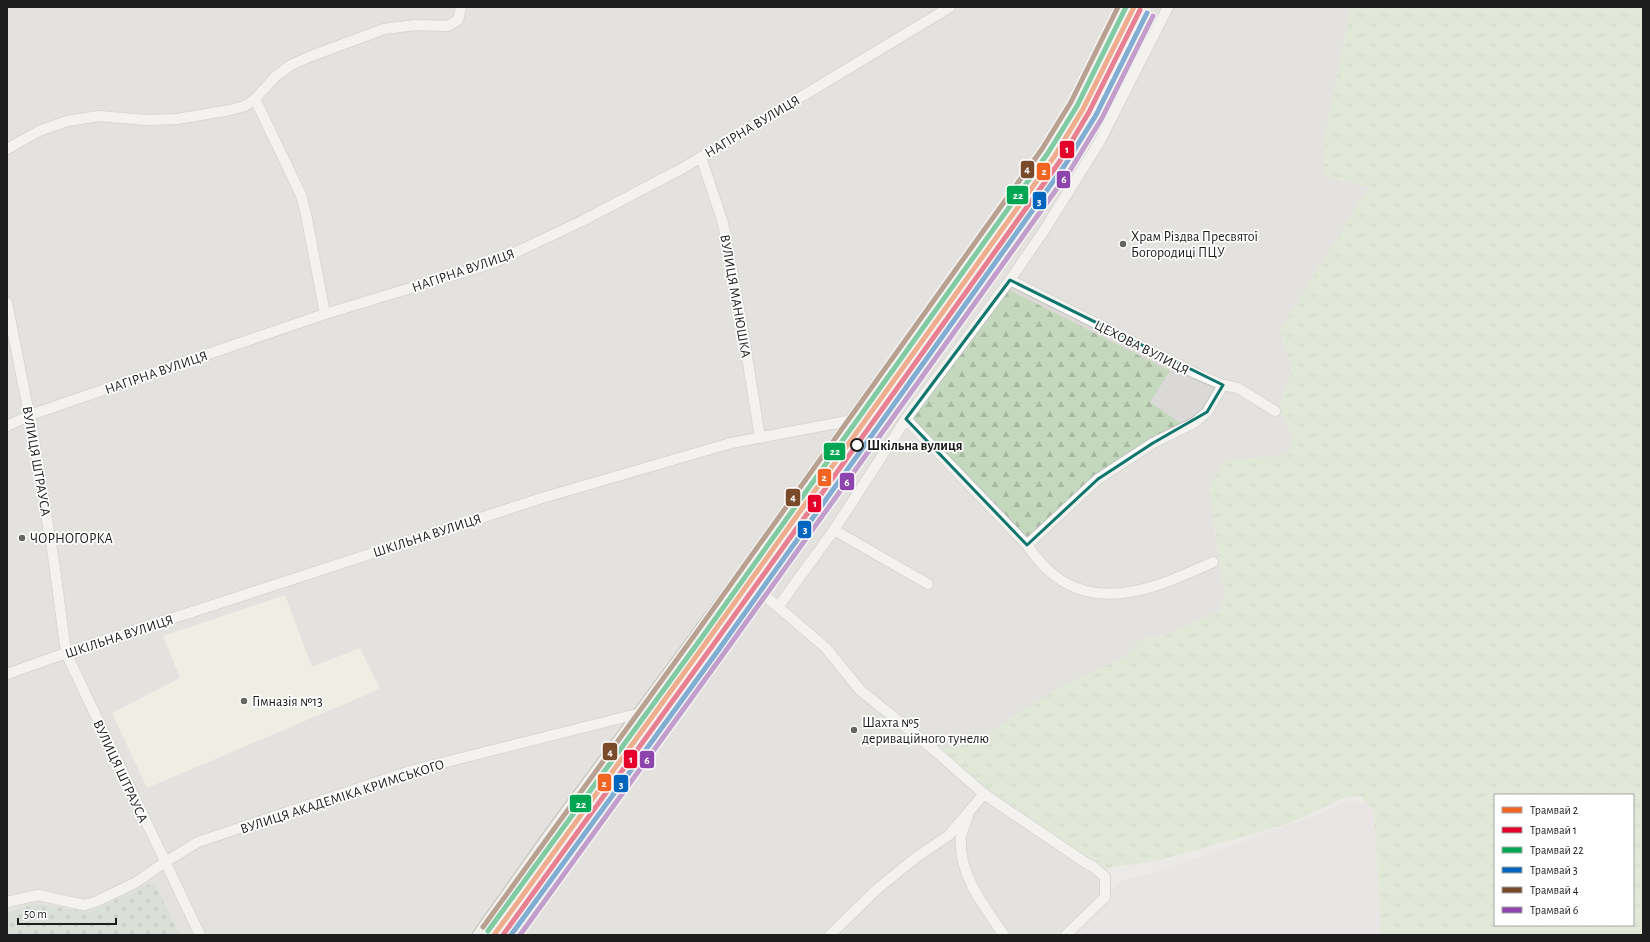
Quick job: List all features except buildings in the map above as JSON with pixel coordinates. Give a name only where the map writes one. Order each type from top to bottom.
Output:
[{"type":"main road","points":[[480,935],[742,576],[1052,145],[1103,62],[1131,7]]},
{"type":"street","points":[[7,149],[39,131],[67,121],[99,116],[146,120],[177,119],[245,106],[255,99],[276,76],[291,65],[384,29],[415,25],[448,26],[458,20],[461,7]]},
{"type":"street","name":"НАГІРНА ВУЛИЦЯ","points":[[7,426],[30,415],[325,314],[493,263],[642,190],[701,157],[950,7]]},
{"type":"street","points":[[778,607],[834,530],[906,419],[1010,280],[1045,229],[1100,141],[1168,7]]},
{"type":"street","points":[[255,99],[301,195],[325,314]]},
{"type":"street","name":"ВУЛИЦЯ МАНЮШКА","points":[[701,157],[723,223],[742,325],[760,438]]},
{"type":"street","name":"ЦЕХОВА ВУЛИЦЯ","points":[[1010,280],[1194,373],[1223,385],[1238,388],[1275,411]]},
{"type":"street","name":"ВУЛИЦЯ ШТРАУСА","points":[[7,303],[30,415],[54,562],[66,653],[200,935]]},
{"type":"street","points":[[1027,545],[1098,479],[1153,443],[1194,422],[1207,412],[1223,385]]},
{"type":"street","points":[[906,419],[1027,545],[1047,569],[1064,581],[1081,589],[1104,594],[1146,589],[1172,581],[1213,562]]},
{"type":"street","name":"ШКІЛЬНА ВУЛИЦЯ","points":[[7,674],[66,653],[542,498],[731,443],[853,420]]},
{"type":"street","points":[[834,530],[928,584]]},
{"type":"street","points":[[742,576],[826,648],[860,690],[933,749],[984,794],[1094,867],[1105,877],[1105,897],[1066,935]]},
{"type":"street","name":"ВУЛИЦЯ АКАДЕМІКА КРИМСЬКОГО","points":[[165,862],[198,842],[410,771],[641,713]]},
{"type":"street","points":[[830,935],[876,890],[914,859],[949,835],[984,794]]},
{"type":"street","points":[[970,810],[961,835],[961,852],[968,876],[981,902],[1004,935]]},
{"type":"street","points":[[7,902],[38,895],[84,905],[95,902],[135,883],[165,862]]},
{"type":"highlighted area","points":[[1010,280],[1223,385],[1207,412],[1153,443],[1098,479],[1027,545],[906,419]]},
{"type":"shaded area","name":"ЧОРНОГОРКА","points":[[7,7],[1131,7],[1103,61],[480,935],[180,935],[154,882],[91,911],[31,904],[7,913]]},
{"type":"shaded area","points":[[1150,7],[1351,7],[1324,140],[1324,176],[1369,187],[1280,330],[1292,370],[1279,406],[1293,439],[1286,456],[1225,460],[1213,518],[1225,597],[1220,611],[1163,636],[1139,640],[1125,657],[1064,685],[1020,712],[975,743],[933,749],[1105,877],[1105,897],[1066,935],[504,935],[756,588],[994,271],[1082,141]]},
{"type":"shaded area","name":"Гімназія №13","points":[[285,595],[312,667],[360,648],[380,689],[147,788],[112,713],[180,678],[163,636]]},
{"type":"shaded area","points":[[1350,800],[1368,803],[1374,811],[1381,935],[1066,935],[1122,881],[1169,868],[1321,813]]},
{"type":"green space","points":[[1351,7],[1643,7],[1643,935],[1381,935],[1374,811],[1361,796],[1343,798],[1288,824],[1160,860],[1104,869],[1094,867],[1006,808],[933,749],[975,743],[1020,712],[1064,685],[1125,657],[1139,640],[1163,636],[1220,611],[1225,597],[1209,486],[1225,460],[1286,455],[1293,439],[1279,406],[1292,370],[1280,330],[1369,187],[1324,176],[1324,140]]},
{"type":"green space","points":[[1009,290],[1170,371],[1150,402],[1182,424],[1152,438],[1094,476],[1026,538],[911,419]]},
{"type":"green space","points":[[154,882],[180,935],[7,935],[7,913],[31,904],[91,911]]},
{"type":"tram line","name":"4","points":[[483,927],[694,636],[1042,149],[1071,102],[1118,7]]},
{"type":"tram line","name":"22","points":[[488,931],[700,640],[1048,153],[1077,106],[1126,7]]},
{"type":"tram line","name":"2","points":[[494,935],[705,644],[1054,157],[1083,109],[1134,7]]},
{"type":"tram line","name":"1","points":[[503,935],[1060,161],[1089,112],[1140,10]]},
{"type":"tram line","name":"3","points":[[511,935],[717,652],[1065,165],[1096,115],[1147,13]]},
{"type":"tram line","name":"6","points":[[520,935],[1071,169],[1102,118],[1153,16]]},
{"type":"place","name":"Храм Різдва Пресвятої Богородиці ПЦУ","points":[[1123,244]]},
{"type":"place","name":"Шкільна вулиця","points":[[857,445]]},
{"type":"place","name":"ЧОРНОГОРКА","points":[[22,538]]},
{"type":"place","name":"Гімназія №13","points":[[244,701]]},
{"type":"place","name":"Шахта №5 дериваційного тунелю","points":[[854,730]]}]
